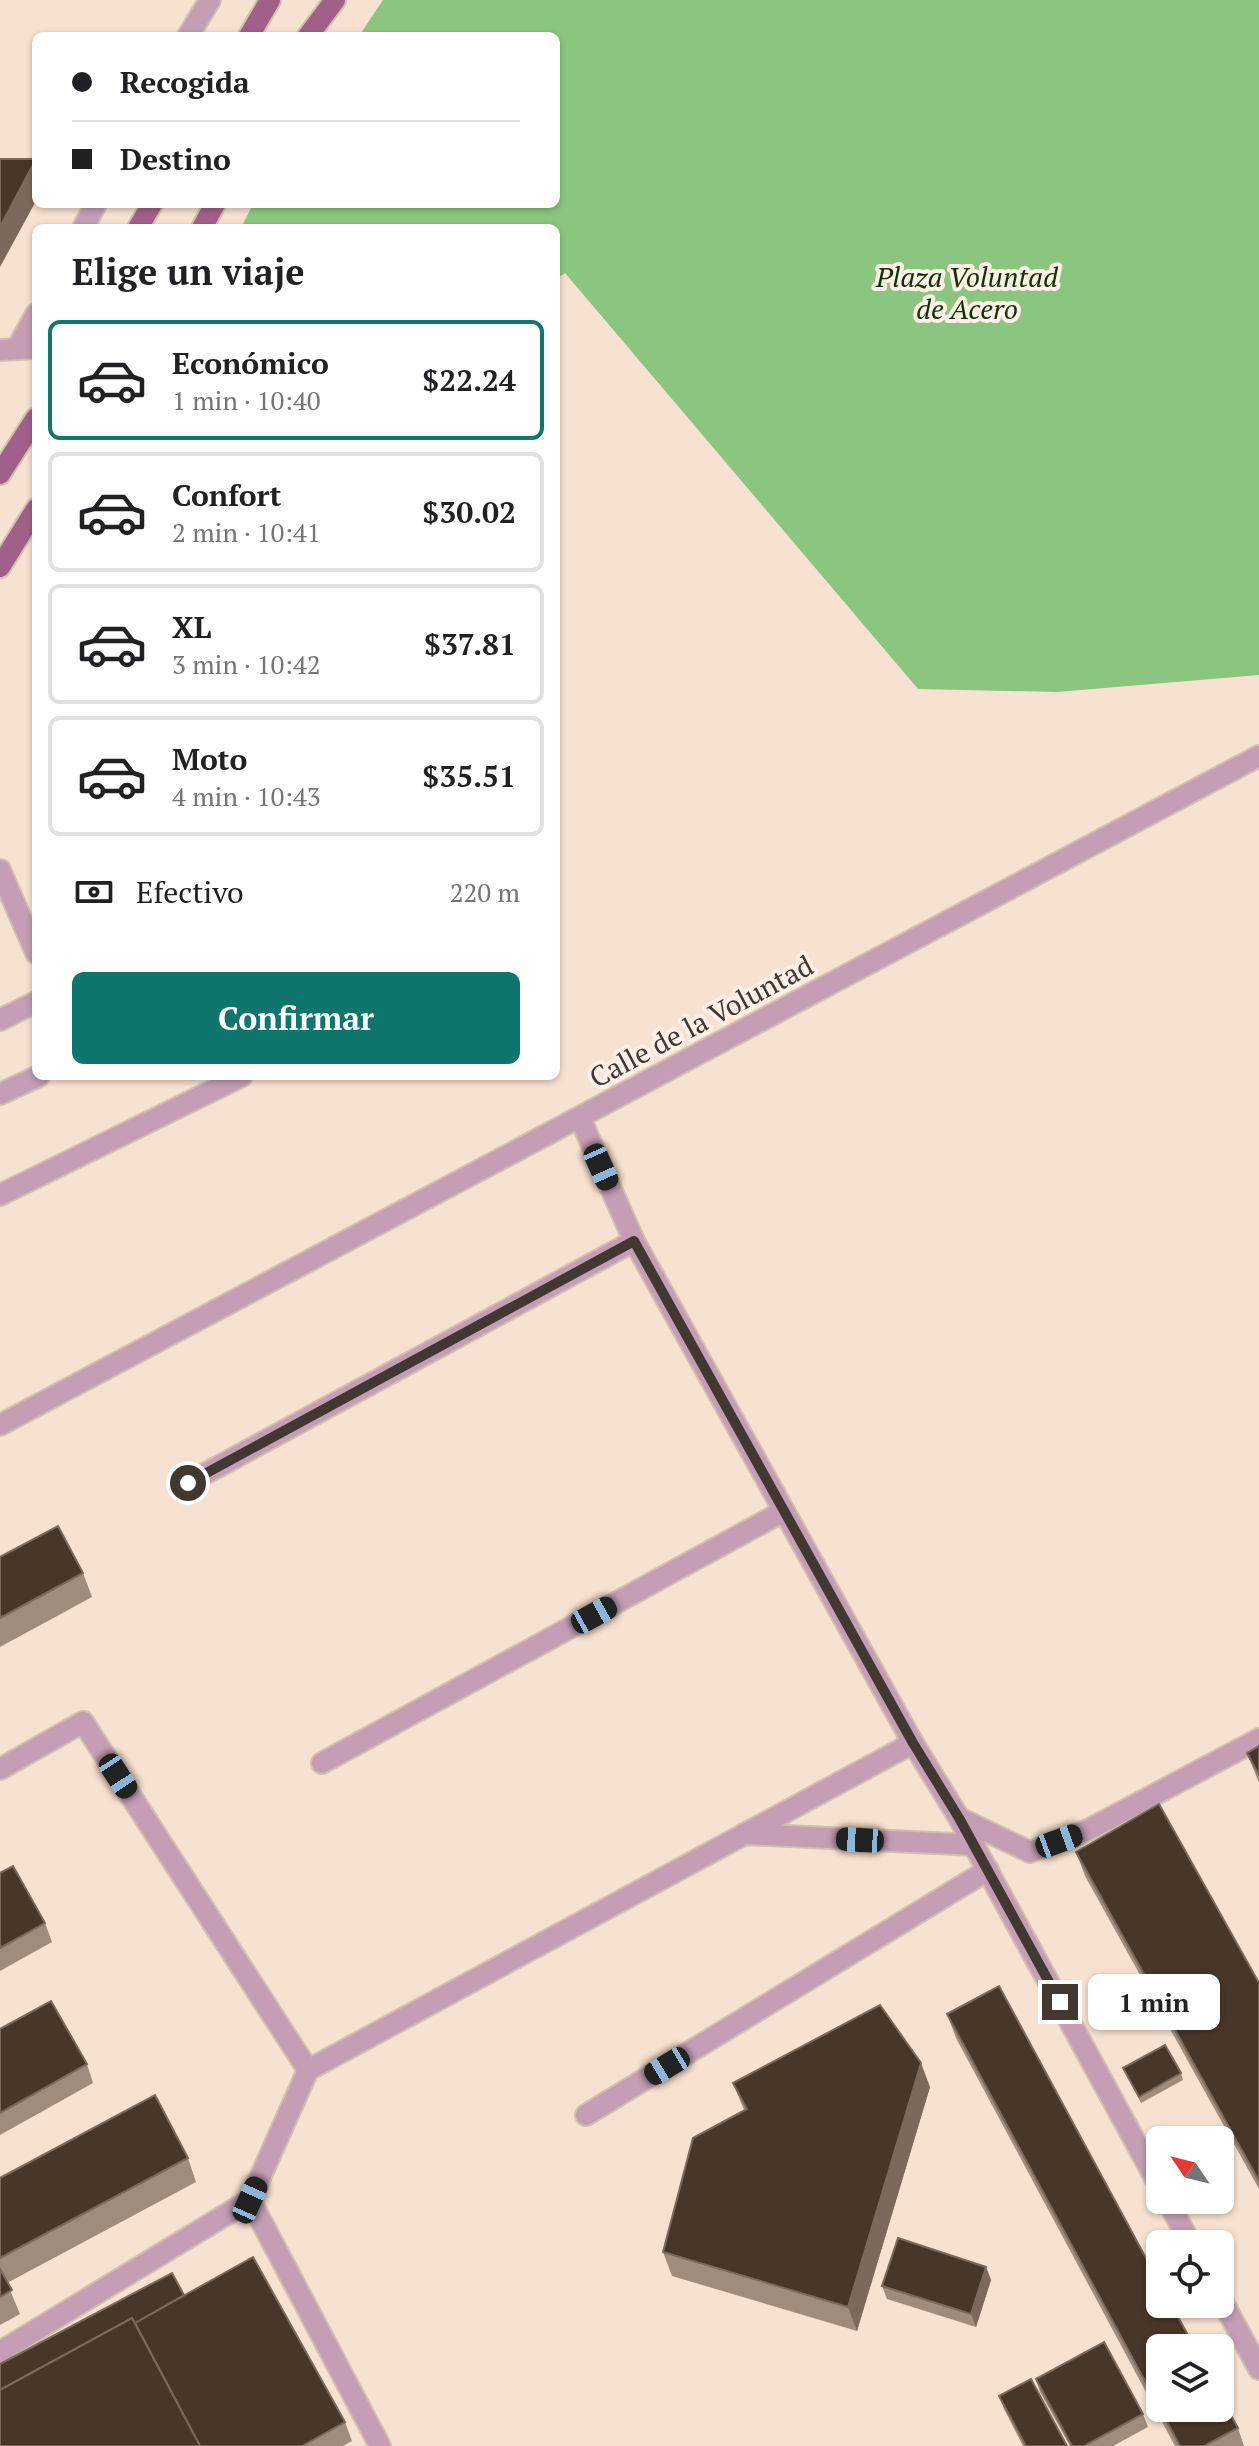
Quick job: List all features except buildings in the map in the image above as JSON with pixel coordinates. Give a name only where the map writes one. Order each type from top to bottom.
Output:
[{"type":"main road","points":[[251,32],[270,0]]},
{"type":"main road","points":[[311,32],[335,0]]},
{"type":"main road","points":[[0,474],[32,424]]},
{"type":"main road","points":[[0,567],[32,515]]},
{"type":"street","points":[[190,32],[210,0]]},
{"type":"street","points":[[18,349],[32,322]]},
{"type":"street","name":"Calle de la Voluntad","points":[[0,1425],[1259,756]]},
{"type":"street","points":[[0,870],[32,944]]},
{"type":"street","points":[[0,1020],[32,1004]]},
{"type":"street","points":[[0,1094],[32,1079]]},
{"type":"street","points":[[0,1195],[234,1080]]},
{"type":"street","points":[[580,1118],[634,1241],[913,1743],[975,1845],[1146,2161]]},
{"type":"street","points":[[188,1483],[634,1241]]},
{"type":"street","points":[[322,1763],[784,1511]]},
{"type":"street","points":[[0,1769],[83,1722],[308,2070]]},
{"type":"street","points":[[959,1818],[1030,1852],[1088,1830],[1259,1739]]},
{"type":"street","points":[[0,2352],[250,2200],[308,2070],[913,1743]]},
{"type":"street","points":[[744,1834],[975,1845]]},
{"type":"street","points":[[586,2115],[988,1870]]},
{"type":"street","points":[[250,2200],[380,2446]]},
{"type":"street","points":[[1231,2318],[1259,2369]]},
{"type":"green space","name":"Plaza Voluntad de Acero","points":[[383,0],[1259,0],[1259,675],[1057,692],[918,689],[565,273],[560,276],[560,224],[243,224],[251,208],[560,208],[560,32],[362,32]]},
{"type":"route","points":[[188,1483],[634,1241],[1060,2002]]}]
